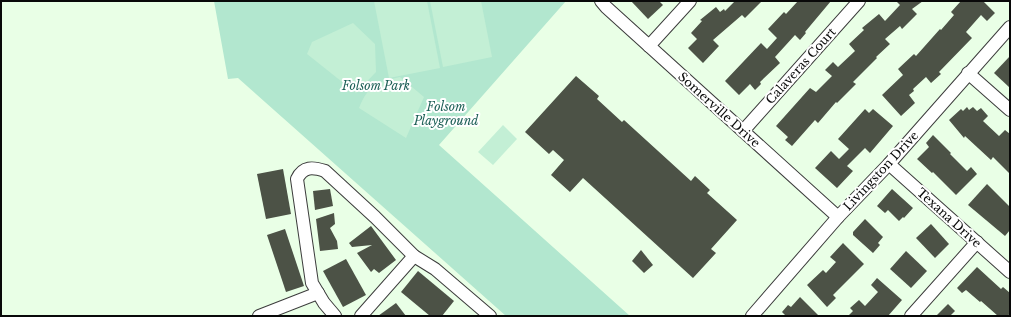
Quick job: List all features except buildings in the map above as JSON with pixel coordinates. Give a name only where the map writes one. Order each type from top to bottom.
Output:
[{"type":"street","name":"Somerville Drive","points":[[601,1],[838,217]]},
{"type":"street","points":[[649,46],[690,1]]},
{"type":"street","name":"Calaveras Court","points":[[743,131],[859,1]]},
{"type":"street","name":"Livingston Drive","points":[[752,316],[838,217],[889,164],[1010,27]]},
{"type":"street","points":[[968,73],[1010,110]]},
{"type":"street","name":"Texana Drive","points":[[889,164],[1010,272]]},
{"type":"street","points":[[335,316],[312,283],[297,178],[300,172],[315,168],[325,172],[375,217],[414,256],[435,268],[490,316]]},
{"type":"street","points":[[911,316],[977,242]]},
{"type":"street","points":[[361,316],[414,256]]},
{"type":"street","points":[[259,316],[318,293]]},
{"type":"green space","name":"Folsom Park","points":[[214,1],[566,1],[439,145],[630,316],[506,316],[238,78],[228,79]]},
{"type":"green space","points":[[374,1],[427,1],[440,68],[389,78]]},
{"type":"green space","points":[[430,1],[481,1],[492,57],[443,67]]},
{"type":"green space","points":[[353,23],[375,44],[376,72],[356,93],[307,54],[312,42]]},
{"type":"green space","points":[[400,77],[424,97],[406,138],[359,108],[370,89],[379,83]]},
{"type":"green space","points":[[503,125],[517,139],[493,165],[478,152]]},
{"type":"park label","name":"Folsom Playground","points":[[446,114]]}]
